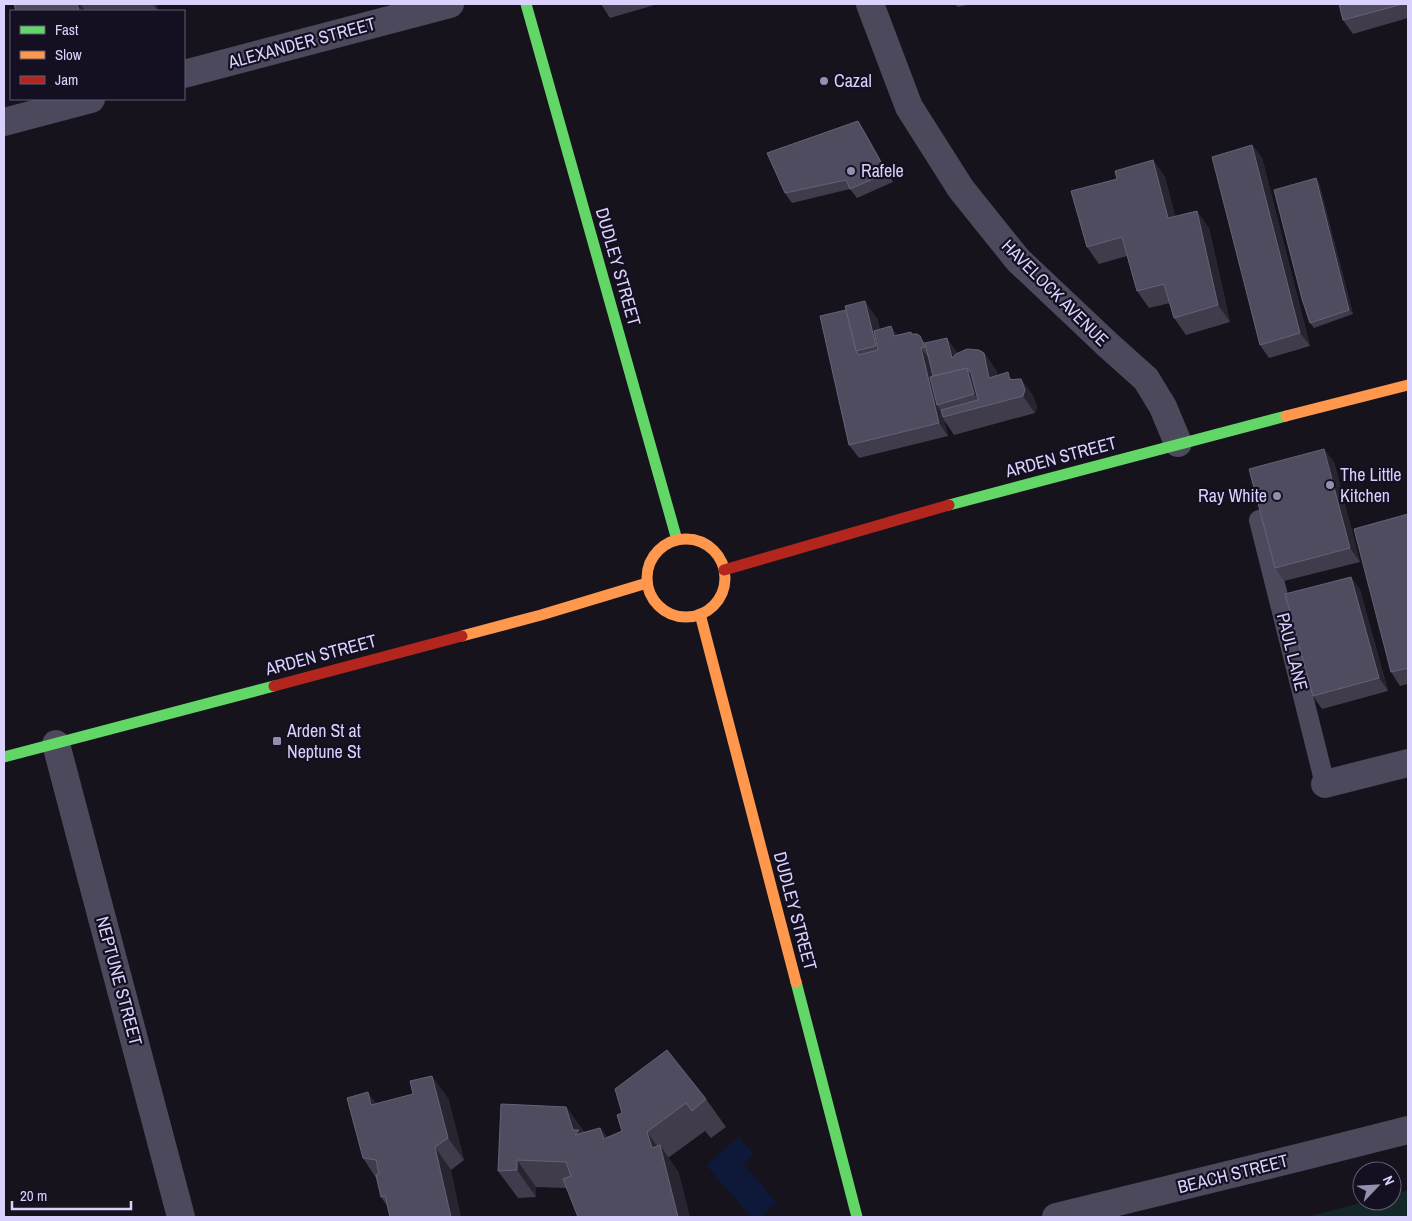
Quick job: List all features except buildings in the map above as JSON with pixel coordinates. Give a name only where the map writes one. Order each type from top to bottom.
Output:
[{"type":"main road","name":"DUDLEY STREET","points":[[526,4],[676,540]]},
{"type":"main road","name":"ARDEN STREET","points":[[724,570],[831,537],[1178,444],[1408,385]]},
{"type":"main road","points":[[676,540],[697,540],[710,547],[719,557],[724,570],[724,584],[720,597],[712,607],[700,614],[674,616],[658,606],[648,589],[648,568],[653,556],[664,545],[676,540]]},
{"type":"main road","name":"ARDEN STREET","points":[[4,757],[541,615],[647,583]]},
{"type":"main road","name":"DUDLEY STREET","points":[[700,614],[857,1217]]},
{"type":"street","name":"ALEXANDER STREET","points":[[185,74],[450,4]]},
{"type":"street","name":"HAVELOCK AVENUE","points":[[870,4],[909,107],[961,189],[1018,260],[1108,346],[1146,379],[1163,407],[1178,444]]},
{"type":"street","points":[[4,122],[87,100]]},
{"type":"street","name":"NEPTUNE STREET","points":[[56,744],[181,1217]]},
{"type":"street","points":[[1325,784],[1408,763]]},
{"type":"street","name":"BEACH STREET","points":[[1056,1217],[1408,1130]]},
{"type":"lane","name":"PAUL LANE","points":[[1259,520],[1325,784]]},
{"type":"green space","points":[[1408,1190],[1408,1217],[1307,1217],[1352,1205],[1352,1211],[1402,1211],[1402,1192]]},
{"type":"water","points":[[739,1137],[754,1154],[743,1164],[777,1203],[760,1217],[751,1217],[706,1165]]},
{"type":"traffic: fast","points":[[526,4],[677,540]]},
{"type":"traffic: fast","points":[[949,505],[1286,416]]},
{"type":"traffic: fast","points":[[4,757],[274,686]]},
{"type":"traffic: fast","points":[[796,982],[857,1217]]},
{"type":"traffic: slow","points":[[1286,416],[1408,385]]},
{"type":"traffic: slow","points":[[686,539],[701,542],[714,550],[722,563],[725,578],[722,593],[714,606],[701,614],[686,617],[671,614],[658,606],[650,593],[647,578],[650,563],[658,550],[671,542],[686,539]]},
{"type":"traffic: slow","points":[[462,636],[541,615],[647,583]]},
{"type":"traffic: slow","points":[[700,614],[796,982]]},
{"type":"traffic: jam","points":[[724,570],[949,505]]},
{"type":"traffic: jam","points":[[274,686],[462,636]]},
{"type":"place","name":"Cazal","points":[[824,81]]},
{"type":"place","name":"Rafele","points":[[851,171]]},
{"type":"place","name":"The Little Kitchen","points":[[1330,485]]},
{"type":"place","name":"Ray White","points":[[1277,496]]},
{"type":"place","name":"Arden St at Neptune St","points":[[277,741]]}]
